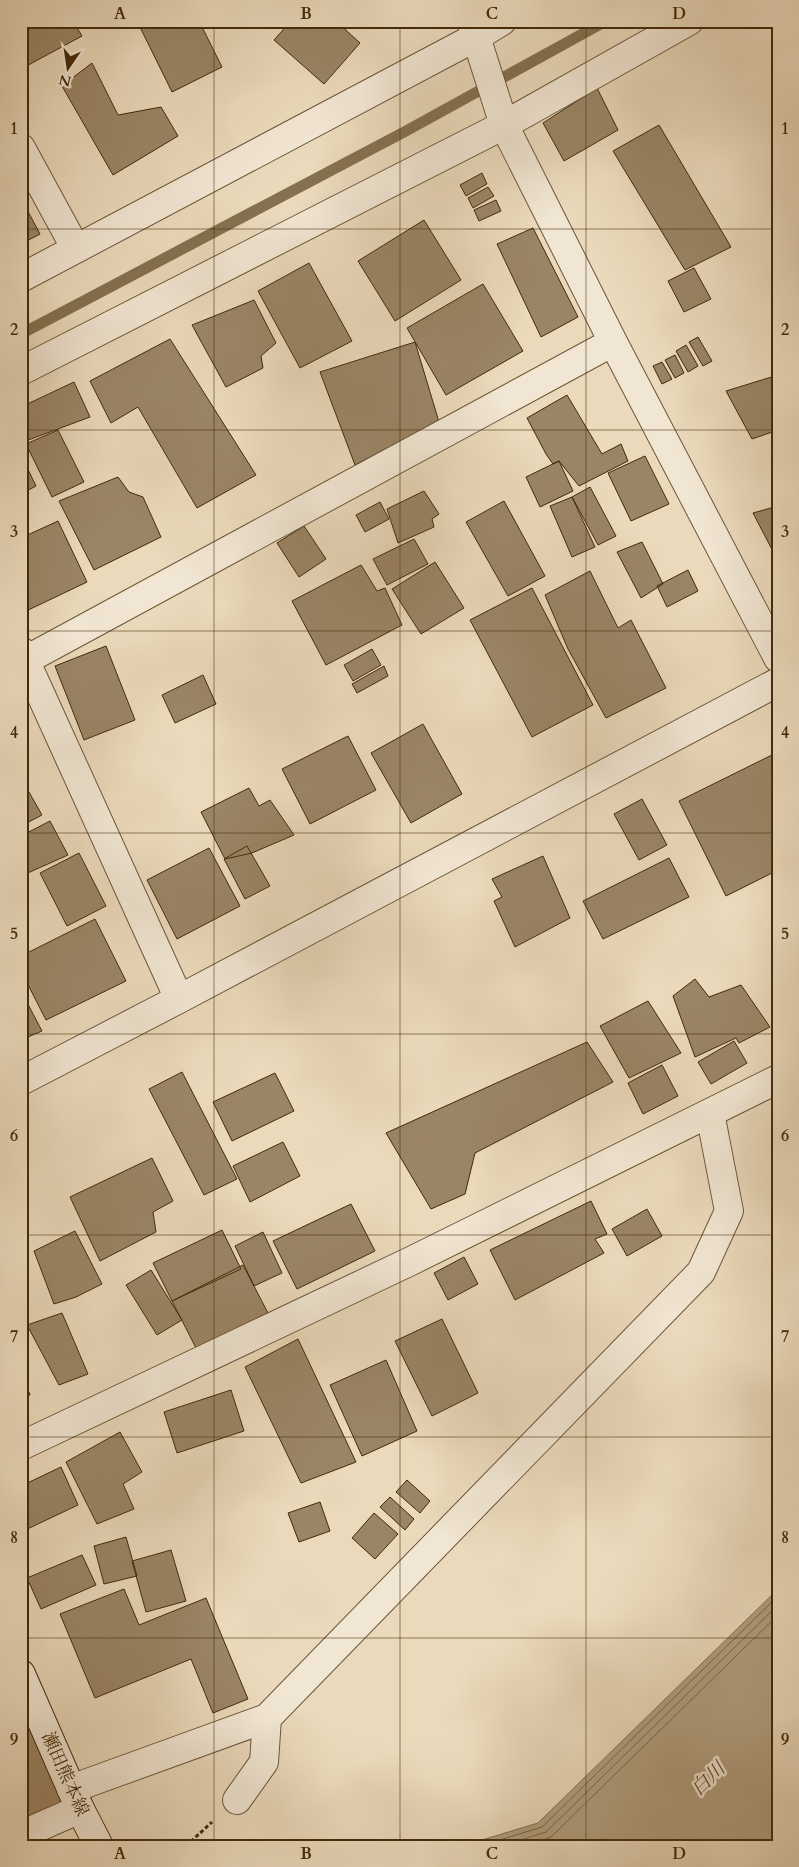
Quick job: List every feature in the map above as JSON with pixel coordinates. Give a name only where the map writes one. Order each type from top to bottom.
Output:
[{"type":"street","points":[[21,278],[477,39],[502,21]]},
{"type":"street","points":[[21,371],[501,117],[689,21]]},
{"type":"street","points":[[477,39],[501,117],[612,342],[778,658]]},
{"type":"street","points":[[21,148],[76,249]]},
{"type":"street","points":[[179,999],[24,655],[612,342]]},
{"type":"street","points":[[21,1081],[778,682]]},
{"type":"street","points":[[21,1446],[411,1261],[778,1079]]},
{"type":"street","points":[[21,1835],[76,1799],[267,1718],[701,1272],[730,1211],[710,1112]]},
{"type":"street","name":"瀬田熊本線","points":[[21,1674],[76,1799],[99,1846]]},
{"type":"street","points":[[236,1800],[264,1762],[267,1718]]},
{"type":"water","name":"白川","points":[[778,1589],[778,1846],[462,1846],[538,1823]]},
{"type":"building","points":[[21,21],[73,21],[82,36],[21,69]]},
{"type":"building","points":[[137,21],[199,21],[222,67],[172,92]]},
{"type":"building","points":[[291,21],[336,21],[360,43],[324,84],[274,40]]},
{"type":"building","points":[[92,63],[118,115],[161,107],[178,136],[113,175],[62,86]]},
{"type":"building","points":[[597,88],[618,130],[564,161],[543,123]]},
{"type":"building","points":[[659,125],[731,247],[685,270],[613,151]]},
{"type":"building","points":[[482,173],[487,184],[466,196],[460,185]]},
{"type":"building","points":[[488,187],[494,196],[473,208],[468,198]]},
{"type":"building","points":[[496,200],[501,211],[479,221],[474,210]]},
{"type":"building","points":[[23,202],[40,234],[21,244],[21,203]]},
{"type":"building","points":[[424,220],[461,280],[395,321],[358,261]]},
{"type":"building","points":[[533,228],[578,317],[541,337],[497,244]]},
{"type":"building","points":[[309,263],[352,341],[300,368],[258,291]]},
{"type":"building","points":[[694,268],[711,299],[684,312],[668,281]]},
{"type":"building","points":[[483,284],[523,351],[446,395],[407,328]]},
{"type":"building","points":[[254,300],[276,343],[261,356],[263,368],[226,387],[192,325]]},
{"type":"building","points":[[698,337],[712,361],[703,366],[689,342]]},
{"type":"building","points":[[170,339],[256,475],[197,508],[138,407],[111,423],[90,381]]},
{"type":"building","points":[[415,342],[439,422],[355,465],[320,372]]},
{"type":"building","points":[[686,345],[698,366],[688,372],[676,351]]},
{"type":"building","points":[[675,355],[684,373],[675,378],[665,360]]},
{"type":"building","points":[[662,362],[672,379],[662,384],[653,366]]},
{"type":"building","points":[[778,375],[778,430],[752,439],[726,391]]},
{"type":"building","points":[[74,382],[90,417],[23,442],[21,438],[21,407]]},
{"type":"building","points":[[567,395],[602,454],[621,444],[628,461],[579,486],[559,461],[553,464],[527,418]]},
{"type":"building","points":[[58,430],[84,482],[52,497],[26,444]]},
{"type":"building","points":[[21,455],[36,486],[21,494]]},
{"type":"building","points":[[645,456],[669,504],[631,521],[608,473]]},
{"type":"building","points":[[559,461],[573,491],[540,507],[526,477]]},
{"type":"building","points":[[118,477],[129,492],[143,497],[161,537],[94,570],[59,501]]},
{"type":"building","points":[[590,487],[616,536],[598,545],[572,497]]},
{"type":"building","points":[[424,491],[439,514],[432,519],[434,527],[398,543],[387,509]]},
{"type":"building","points":[[572,497],[595,547],[572,557],[550,506]]},
{"type":"building","points":[[504,501],[545,576],[508,596],[466,522]]},
{"type":"building","points":[[380,502],[389,519],[365,532],[356,515]]},
{"type":"building","points":[[778,506],[778,561],[753,513]]},
{"type":"building","points":[[58,521],[87,582],[22,613],[21,538]]},
{"type":"building","points":[[304,526],[326,559],[299,577],[277,543]]},
{"type":"building","points":[[414,539],[428,564],[387,585],[373,559]]},
{"type":"building","points":[[642,542],[663,584],[641,598],[617,552]]},
{"type":"building","points":[[435,562],[464,608],[421,634],[392,589]]},
{"type":"building","points":[[361,565],[377,591],[385,588],[402,625],[326,665],[292,601]]},
{"type":"building","points":[[688,570],[698,591],[667,607],[657,586]]},
{"type":"building","points":[[590,571],[618,628],[631,620],[666,688],[606,718],[568,649],[545,595]]},
{"type":"building","points":[[532,588],[593,705],[532,737],[470,620]]},
{"type":"building","points":[[106,646],[135,720],[84,740],[55,666]]},
{"type":"building","points":[[372,649],[381,665],[353,681],[344,665]]},
{"type":"building","points":[[384,666],[388,676],[357,693],[352,684]]},
{"type":"building","points":[[203,675],[216,704],[175,723],[162,695]]},
{"type":"building","points":[[423,724],[462,794],[411,823],[371,753]]},
{"type":"building","points":[[348,736],[376,790],[310,824],[282,769]]},
{"type":"building","points":[[778,752],[778,870],[726,896],[679,801]]},
{"type":"building","points":[[21,778],[42,815],[21,826]]},
{"type":"building","points":[[249,788],[259,806],[270,800],[294,835],[252,853],[225,859],[201,812]]},
{"type":"building","points":[[642,799],[667,845],[639,860],[614,814]]},
{"type":"building","points":[[50,821],[68,855],[21,876],[21,836]]},
{"type":"building","points":[[247,846],[270,886],[245,899],[224,859]]},
{"type":"building","points":[[209,848],[240,906],[177,939],[147,880]]},
{"type":"building","points":[[79,853],[106,906],[67,926],[40,873]]},
{"type":"building","points":[[543,856],[570,918],[515,947],[494,901],[502,897],[492,879]]},
{"type":"building","points":[[669,858],[689,897],[603,939],[583,901]]},
{"type":"building","points":[[95,919],[126,981],[46,1020],[21,971],[21,956]]},
{"type":"building","points":[[695,979],[709,997],[741,985],[770,1027],[739,1043],[736,1038],[695,1057],[673,996]]},
{"type":"building","points":[[21,991],[42,1031],[21,1040]]},
{"type":"building","points":[[648,1001],[681,1053],[629,1078],[600,1026]]},
{"type":"building","points":[[734,1041],[747,1063],[711,1084],[698,1062]]},
{"type":"building","points":[[587,1042],[613,1082],[475,1153],[465,1194],[431,1209],[386,1133]]},
{"type":"building","points":[[662,1065],[678,1096],[643,1114],[628,1083]]},
{"type":"building","points":[[182,1072],[237,1179],[204,1195],[149,1089]]},
{"type":"building","points":[[275,1073],[294,1111],[232,1141],[213,1102]]},
{"type":"building","points":[[283,1142],[300,1176],[250,1202],[233,1166]]},
{"type":"building","points":[[152,1158],[173,1201],[153,1212],[156,1232],[100,1261],[70,1197]]},
{"type":"building","points":[[591,1201],[607,1234],[595,1239],[604,1253],[515,1300],[490,1250]]},
{"type":"building","points":[[351,1204],[375,1251],[297,1289],[273,1241]]},
{"type":"building","points":[[647,1209],[662,1236],[627,1256],[612,1229]]},
{"type":"building","points":[[222,1230],[241,1269],[172,1301],[153,1263]]},
{"type":"building","points":[[75,1231],[102,1284],[76,1297],[54,1304],[34,1251]]},
{"type":"building","points":[[263,1232],[282,1273],[254,1286],[235,1246]]},
{"type":"building","points":[[464,1257],[478,1284],[448,1300],[434,1273]]},
{"type":"building","points":[[243,1265],[268,1313],[197,1350],[172,1301]]},
{"type":"building","points":[[151,1270],[182,1320],[157,1335],[126,1285]]},
{"type":"building","points":[[62,1313],[88,1374],[59,1385],[27,1325]]},
{"type":"building","points":[[442,1319],[478,1393],[432,1416],[395,1341]]},
{"type":"building","points":[[298,1339],[356,1462],[301,1483],[245,1367]]},
{"type":"building","points":[[386,1360],[417,1431],[362,1456],[330,1385]]},
{"type":"building","points":[[21,1371],[30,1395],[21,1399]]},
{"type":"building","points":[[231,1390],[244,1431],[177,1453],[164,1412]]},
{"type":"building","points":[[120,1432],[142,1472],[123,1484],[134,1509],[97,1524],[66,1462]]},
{"type":"building","points":[[61,1467],[78,1505],[21,1532],[21,1486]]},
{"type":"building","points":[[407,1480],[430,1501],[420,1513],[396,1492]]},
{"type":"building","points":[[390,1497],[414,1519],[405,1530],[380,1507]]},
{"type":"building","points":[[320,1502],[330,1531],[299,1542],[288,1513]]},
{"type":"building","points":[[374,1513],[398,1534],[375,1559],[352,1538]]},
{"type":"building","points":[[126,1537],[137,1576],[104,1584],[94,1546]]},
{"type":"building","points":[[171,1550],[186,1601],[146,1612],[132,1561]]},
{"type":"building","points":[[82,1555],[96,1585],[41,1609],[27,1578]]},
{"type":"building","points":[[124,1589],[139,1625],[206,1598],[248,1699],[213,1713],[191,1659],[95,1698],[60,1614]]},
{"type":"building","points":[[21,1695],[63,1804],[21,1820]]},
{"type":"waterway","points":[[21,334],[406,131],[606,21]]}]
